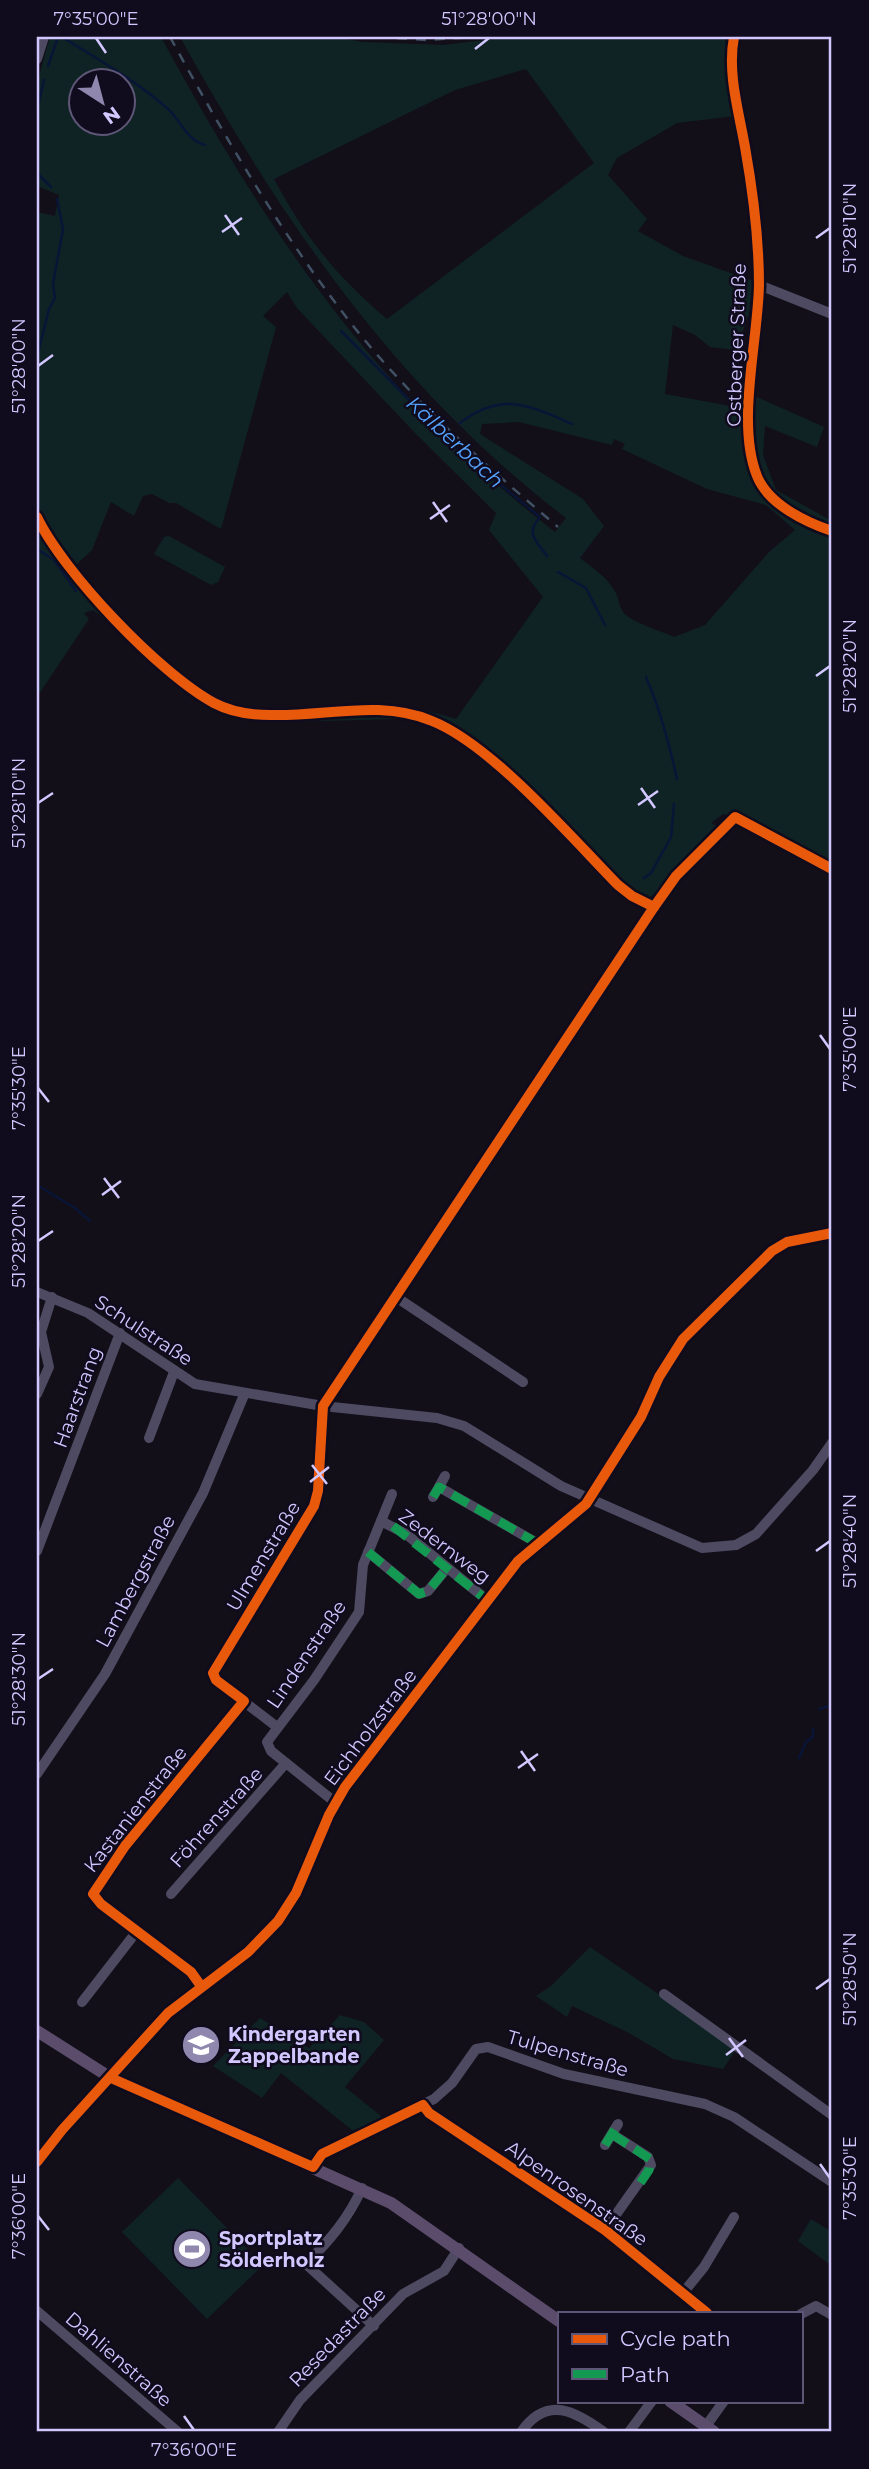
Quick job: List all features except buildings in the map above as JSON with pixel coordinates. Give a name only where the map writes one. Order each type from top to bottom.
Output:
[{"type":"main road","points":[[37,2031],[111,2078],[362,2188],[458,2248],[558,2320]]},
{"type":"main road","points":[[671,2402],[710,2429]]},
{"type":"street","points":[[37,59],[44,37]]},
{"type":"street","name":"Ostberger Straße","points":[[734,37],[733,76],[752,190],[759,285],[749,386],[751,460],[758,480],[776,501],[812,523],[832,531]]},
{"type":"street","points":[[759,285],[832,314]]},
{"type":"street","name":"Schulstraße","points":[[37,1292],[88,1313],[195,1384],[244,1395],[437,1418],[464,1426],[538,1473],[590,1497]]},
{"type":"street","points":[[37,1394],[49,1367],[41,1332],[52,1297]]},
{"type":"street","points":[[323,1406],[396,1297],[523,1382]]},
{"type":"street","name":"Haarstrang","points":[[37,1551],[120,1334]]},
{"type":"street","points":[[149,1438],[174,1372]]},
{"type":"street","name":"Lambergstraße","points":[[37,1774],[105,1674],[203,1493],[244,1395]]},
{"type":"street","name":"Ulmenstraße","points":[[277,1727],[216,1680],[213,1673],[314,1506],[318,1491],[323,1406]]},
{"type":"street","name":"Eichholzstraße","points":[[37,2162],[62,2130],[168,2013],[248,1952],[278,1921],[296,1893],[336,1803],[518,1560],[580,1510],[647,1406]]},
{"type":"street","points":[[590,1497],[690,1545],[725,1548],[748,1540],[765,1526],[832,1443]]},
{"type":"street","points":[[433,1497],[445,1476]]},
{"type":"street","points":[[439,1487],[537,1543]]},
{"type":"street","name":"Lindenstraße","points":[[336,1803],[268,1746],[269,1737],[314,1680],[359,1612],[361,1576],[392,1494]]},
{"type":"street","name":"Zedernweg","points":[[381,1521],[406,1534],[487,1600]]},
{"type":"street","points":[[368,1552],[419,1594],[428,1591],[447,1568]]},
{"type":"street","name":"Kastanienstraße","points":[[201,1986],[191,1972],[95,1899],[94,1888],[244,1701]]},
{"type":"street","name":"Föhrenstraße","points":[[171,1894],[286,1763]]},
{"type":"street","points":[[82,2002],[136,1931]]},
{"type":"street","points":[[664,1994],[832,2115]]},
{"type":"street","name":"Tulpenstraße","points":[[313,2167],[322,2154],[424,2105],[447,2088],[476,2049],[488,2047],[564,2074],[705,2104],[734,2117],[832,2182]]},
{"type":"street","name":"Alpenrosenstraße","points":[[424,2105],[437,2119],[606,2230],[706,2312]]},
{"type":"street","points":[[605,2145],[618,2124]]},
{"type":"street","points":[[606,2230],[651,2165],[648,2157],[612,2134]]},
{"type":"street","points":[[362,2188],[351,2214],[338,2232],[306,2264],[374,2326]]},
{"type":"street","points":[[683,2293],[704,2267],[734,2217]]},
{"type":"street","name":"Resedastraße","points":[[278,2432],[300,2400],[403,2294],[443,2272],[458,2248]]},
{"type":"street","points":[[802,2313],[816,2306],[832,2315]]},
{"type":"street","name":"Dahlienstraße","points":[[37,2311],[178,2432]]},
{"type":"street","points":[[629,2432],[651,2402]]},
{"type":"street","points":[[710,2429],[724,2402]]},
{"type":"street","points":[[521,2432],[535,2416],[556,2410],[577,2413],[604,2432]]},
{"type":"green space","points":[[50,37],[161,37],[243,178],[285,244],[331,306],[380,366],[433,424],[491,479],[555,532],[566,518],[505,468],[448,414],[396,357],[348,298],[259,172],[180,37],[337,37],[362,42],[444,45],[509,37],[725,37],[735,116],[677,123],[617,158],[608,175],[647,219],[638,231],[683,256],[753,281],[749,314],[736,350],[710,347],[695,335],[673,325],[665,394],[730,406],[757,397],[824,427],[817,447],[765,426],[763,455],[776,490],[832,521],[832,864],[747,818],[723,814],[711,823],[719,827],[649,899],[627,887],[608,871],[496,758],[451,728],[427,717],[388,708],[343,708],[284,713],[284,710],[306,707],[370,704],[413,708],[456,719],[543,597],[489,530],[496,513],[416,434],[297,308],[287,292],[263,316],[276,327],[221,529],[176,503],[169,503],[152,494],[143,496],[134,516],[111,502],[92,550],[77,564],[51,530],[37,505],[37,212],[55,216],[59,195],[37,186],[37,83]],"holes":[[[526,69],[594,163],[387,319],[352,287],[323,255],[274,179],[455,90]],[[519,422],[612,445],[614,439],[625,444],[622,449],[707,489],[766,505],[795,530],[769,552],[705,625],[674,637],[639,623],[622,611],[609,582],[580,558],[604,526],[583,499],[480,434],[482,424]]]},
{"type":"green space","points":[[37,523],[109,618],[106,620],[93,610],[84,613],[89,619],[37,697]]},
{"type":"green space","points":[[169,536],[225,567],[218,582],[211,585],[154,554],[164,537]]},
{"type":"green space","points":[[361,711],[395,714],[395,719],[289,722],[289,717]]},
{"type":"green space","points":[[590,1947],[737,2048],[723,2069],[673,2059],[629,2033],[572,2006],[567,2017],[536,1996],[551,1986]]},
{"type":"green space","points":[[340,2015],[364,2022],[384,2040],[345,2087],[387,2121],[357,2134],[281,2073],[262,2098],[213,2066],[260,2018],[309,2048]]},
{"type":"green space","name":"Sportplatz Sölderholz","points":[[178,2178],[263,2265],[207,2319],[122,2232]]},
{"type":"green space","points":[[811,2219],[832,2232],[832,2266],[798,2241]]},
{"type":"waterway","points":[[48,66],[58,37]]},
{"type":"waterway","points":[[62,37],[142,88],[172,113],[193,139],[205,145]]},
{"type":"waterway","points":[[37,110],[44,80]]},
{"type":"waterway","points":[[37,173],[51,187]]},
{"type":"waterway","points":[[37,357],[49,309],[55,298],[53,284],[63,229],[57,199]]},
{"type":"waterway","name":"Kälberbach","points":[[341,331],[463,454],[540,517],[533,532],[547,556]]},
{"type":"waterway","points":[[460,423],[489,407],[516,404],[542,411],[572,424]]},
{"type":"waterway","points":[[37,549],[54,560],[76,591]]},
{"type":"waterway","name":"Kälberbach","points":[[558,572],[586,588],[605,625]]},
{"type":"waterway","name":"Kälberbach","points":[[646,677],[661,717],[677,779]]},
{"type":"waterway","name":"Kälberbach","points":[[644,878],[651,873],[671,837],[674,804]]},
{"type":"waterway","points":[[37,1185],[75,1208],[90,1221]]},
{"type":"waterway","points":[[819,1709],[832,1705]]},
{"type":"waterway","points":[[799,1758],[806,1742],[813,1737],[813,1729]]},
{"type":"railway","points":[[170,37],[279,222],[354,327],[401,381],[451,432],[558,527]]},
{"type":"railway","points":[[378,37],[426,40],[475,37]]},
{"type":"marked path","points":[[433,1497],[439,1487],[537,1543]]},
{"type":"marked path","points":[[393,1526],[487,1600]]},
{"type":"marked path","points":[[368,1552],[419,1594],[428,1591],[447,1568]]},
{"type":"marked path","points":[[605,2145],[618,2124]]},
{"type":"marked path","points":[[612,2134],[650,2159],[649,2170],[637,2188]]},
{"type":"cycle path","points":[[734,37],[733,78],[753,199],[759,268],[748,407],[751,455],[762,486],[778,503],[810,523],[832,531]]},
{"type":"cycle path","points":[[37,517],[68,565],[115,620],[167,669],[214,703],[234,711],[256,714],[291,715],[372,710],[392,711],[432,721],[480,750],[530,794],[618,885],[654,907]]},
{"type":"cycle path","points":[[201,1986],[191,1972],[101,1904],[93,1894],[125,1846],[244,1701],[216,1680],[213,1673],[314,1506],[318,1491],[323,1406],[676,876],[735,817],[832,869]]},
{"type":"cycle path","points":[[37,2162],[62,2130],[168,2013],[248,1952],[278,1921],[296,1893],[329,1815],[345,1787],[518,1561],[586,1504],[641,1417],[659,1377],[683,1339],[772,1251],[787,1242],[832,1233]]},
{"type":"cycle path","points":[[111,2078],[313,2167],[322,2154],[423,2105],[429,2113],[605,2230],[706,2312]]},
{"type":"place","name":"Kindergarten Zappelbande","points":[[201,2045]]},
{"type":"place","name":"Sportplatz Sölderholz","points":[[192,2249]]}]
